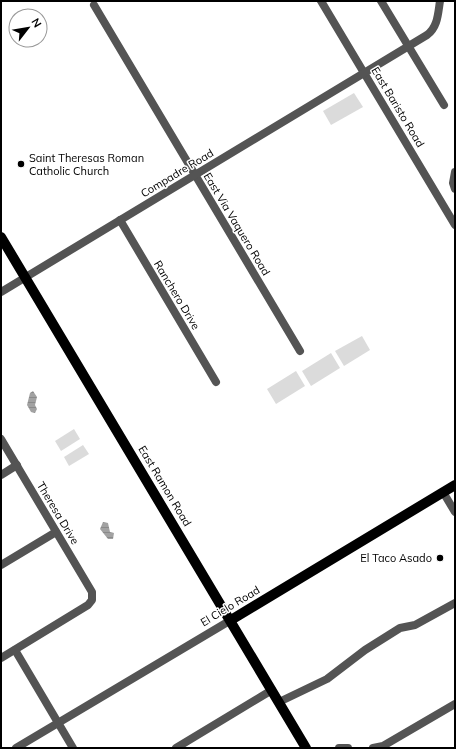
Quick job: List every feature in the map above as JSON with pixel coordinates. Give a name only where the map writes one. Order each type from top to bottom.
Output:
[{"type":"main road","name":"East Ramon Road","points":[[1,237],[231,620],[306,748]]},
{"type":"main road","name":"El Cielo Road","points":[[231,620],[455,485]]},
{"type":"street","name":"East Baristo Road","points":[[320,1],[455,225]]},
{"type":"street","points":[[381,1],[444,105]]},
{"type":"street","name":"Compadre Road","points":[[1,292],[431,33],[436,21],[440,1]]},
{"type":"street","name":"East Via Vaquero Road","points":[[94,5],[300,351]]},
{"type":"street","points":[[455,172],[453,182],[455,189]]},
{"type":"street","name":"Ranchero Drive","points":[[120,220],[216,382]]},
{"type":"street","name":"Theresa Drive","points":[[1,439],[92,592],[92,600],[88,605],[15,650]]},
{"type":"street","points":[[1,475],[17,465]]},
{"type":"street","points":[[443,492],[455,512]]},
{"type":"street","points":[[1,566],[56,532]]},
{"type":"street","points":[[279,702],[327,679],[365,650],[400,628],[415,625],[455,603]]},
{"type":"street","name":"El Cielo Road","points":[[16,748],[231,620]]},
{"type":"street","points":[[1,658],[15,650],[73,748]]},
{"type":"street","points":[[176,748],[272,690]]},
{"type":"street","points":[[374,748],[383,746],[455,704]]},
{"type":"street","points":[[339,748],[348,748]]},
{"type":"shaded area","points":[[354,93],[363,107],[331,125],[323,111]]},
{"type":"shaded area","points":[[362,336],[370,350],[344,366],[335,351]]},
{"type":"shaded area","points":[[331,353],[340,368],[311,386],[302,371]]},
{"type":"shaded area","points":[[296,371],[305,386],[276,404],[267,389]]},
{"type":"shaded area","points":[[33,391],[37,397],[35,405],[37,409],[35,413],[31,412],[27,405],[30,393]]},
{"type":"shaded area","points":[[74,429],[80,439],[61,451],[55,441]]},
{"type":"shaded area","points":[[83,445],[89,454],[69,466],[64,457]]},
{"type":"shaded area","points":[[103,522],[108,523],[110,532],[114,533],[113,539],[108,539],[100,529]]},
{"type":"place","name":"Saint Theresas Roman Catholic Church","points":[[21,164]]},
{"type":"place","name":"El Taco Asado","points":[[440,558]]}]
